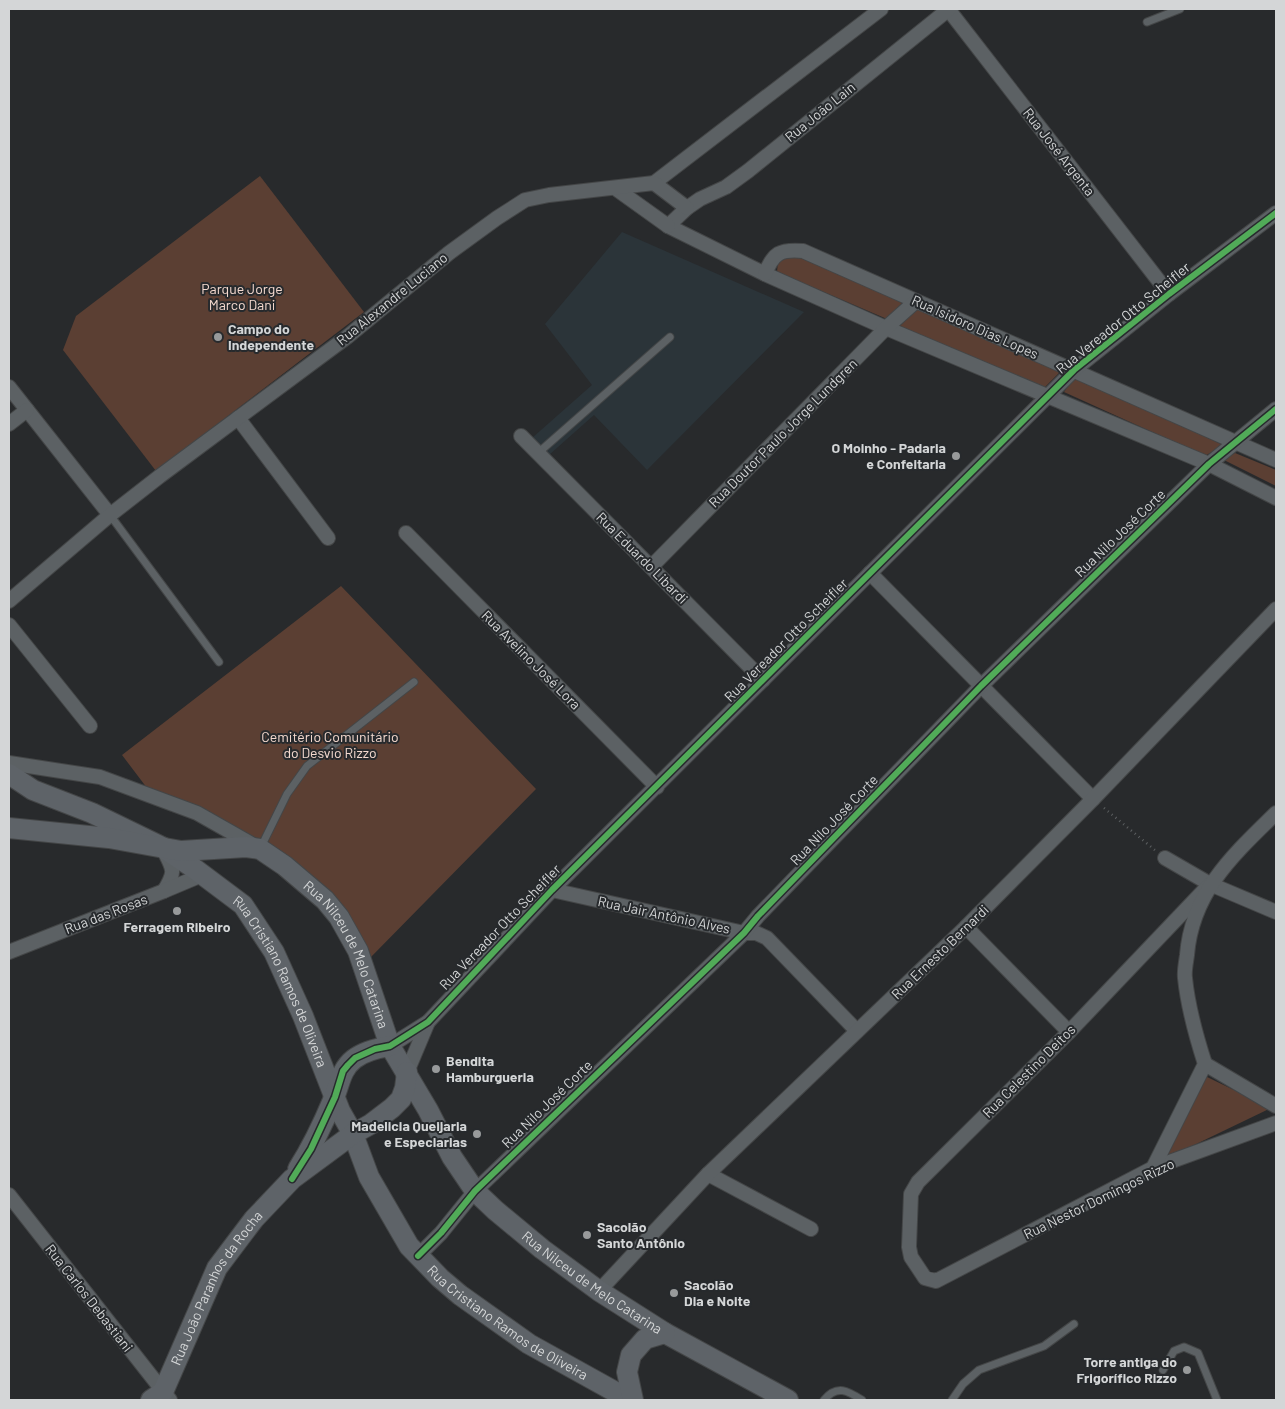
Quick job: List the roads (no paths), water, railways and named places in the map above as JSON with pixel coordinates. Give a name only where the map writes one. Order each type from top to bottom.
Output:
[{"type":"street","points":[[668,226],[687,208],[654,184],[881,9]]},
{"type":"street","name":"Rua João Lain","points":[[687,208],[700,199],[726,187],[748,171],[948,9]]},
{"type":"street","name":"Rua José Argenta","points":[[948,9],[1169,294]]},
{"type":"street","name":"Rua Alexandre Luciano","points":[[9,601],[110,515],[347,337],[449,253],[497,218],[525,200],[549,195],[654,184]]},
{"type":"street","points":[[616,188],[668,226],[765,274],[886,328],[1209,464],[1276,498]]},
{"type":"street","name":"Rua Vereador Otto Scheifler","points":[[335,1097],[343,1072],[355,1058],[375,1049],[390,1046],[428,1022],[552,890],[1074,370],[1169,294],[1276,213]]},
{"type":"street","name":"Rua Isidoro Dias Lopes","points":[[765,274],[776,254],[788,249],[803,251],[1276,460]]},
{"type":"street","name":"Rua Doutor Paulo Jorge Lundgren","points":[[650,567],[916,300]]},
{"type":"street","points":[[9,387],[110,515]]},
{"type":"street","name":"Rua Nilo José Corte","points":[[418,1256],[441,1233],[474,1190],[744,932],[981,686],[1209,464],[1276,409]]},
{"type":"street","points":[[9,424],[27,410]]},
{"type":"street","points":[[238,418],[328,538]]},
{"type":"street","name":"Rua Eduardo Libardi","points":[[521,436],[763,680]]},
{"type":"street","name":"Rua Avelino José Lora","points":[[406,533],[657,786]]},
{"type":"street","points":[[870,573],[1093,799]]},
{"type":"street","name":"Rua Ernesto Bernardi","points":[[599,1291],[708,1174],[966,927],[1093,799],[1276,608]]},
{"type":"street","points":[[9,625],[90,726]]},
{"type":"street","name":"Rua Nilceu de Melo Catarina","points":[[9,763],[100,777],[197,813],[285,866],[325,900],[339,916],[358,951],[390,1046],[407,1072],[452,1156],[474,1190],[542,1249],[599,1291],[666,1333],[788,1400]]},
{"type":"street","name":"Rua Cristiano Ramos de Oliveira","points":[[9,774],[33,790],[92,813],[162,848],[243,905],[274,952],[303,1016],[369,1177],[409,1246],[434,1273],[454,1290],[529,1344],[632,1400]]},
{"type":"street","name":"Rua Celestino Deitos","points":[[925,1278],[911,1257],[909,1246],[911,1194],[918,1182],[1069,1032],[1210,884],[1239,849],[1276,813]]},
{"type":"street","points":[[9,828],[110,838],[181,851],[253,848]]},
{"type":"street","points":[[162,848],[172,867],[172,876],[164,892]]},
{"type":"street","points":[[198,872],[211,860],[253,848]]},
{"type":"street","points":[[1165,858],[1210,884],[1276,912]]},
{"type":"street","name":"Rua das Rosas","points":[[9,952],[164,892],[198,872]]},
{"type":"street","name":"Rua Celestino Deitos","points":[[1205,1064],[1192,1021],[1185,976],[1188,934],[1210,884]]},
{"type":"street","name":"Rua Jair Antônio Alves","points":[[552,890],[756,933],[767,938],[857,1031]]},
{"type":"street","points":[[966,927],[1069,1032]]},
{"type":"street","name":"Rua Vereador Otto Scheifler","points":[[352,1134],[372,1124],[401,1100],[407,1072],[428,1022]]},
{"type":"street","points":[[1153,1168],[1205,1064],[1276,1106]]},
{"type":"street","name":"Rua João Paranhos da Rocha","points":[[292,1179],[312,1148],[335,1097]]},
{"type":"street","name":"Rua Nestor Domingos Rizzo","points":[[925,1278],[936,1281],[1153,1168],[1276,1123]]},
{"type":"street","name":"Rua João Paranhos da Rocha","points":[[162,1398],[218,1268],[254,1218],[292,1179],[352,1134]]},
{"type":"street","points":[[708,1174],[811,1229]]},
{"type":"street","name":"Rua Carlos Debastiani","points":[[9,1195],[162,1398]]},
{"type":"street","points":[[632,1400],[627,1372],[631,1355],[645,1340],[666,1333]]},
{"type":"lane","points":[[1147,22],[1180,9]]},
{"type":"lane","points":[[538,453],[670,337]]},
{"type":"lane","points":[[110,515],[219,662]]},
{"type":"lane","points":[[253,848],[307,766],[414,682]]},
{"type":"lane","points":[[952,1400],[963,1384],[979,1370],[1044,1346],[1074,1324]]},
{"type":"lane","points":[[1163,1370],[1174,1351],[1184,1347],[1198,1354],[1217,1400]]},
{"type":"lane","points":[[824,1400],[835,1391],[847,1390],[862,1400]]},
{"type":"place","name":"Campo do Independente","points":[[218,337]]},
{"type":"place","name":"O Moinho - Padaria e Confeitaria","points":[[956,456]]},
{"type":"place","name":"Ferragem Ribeiro","points":[[177,911]]},
{"type":"place","name":"Bendita Hamburgueria","points":[[436,1069]]},
{"type":"place","name":"Madelicia Queijaria e Especiarias","points":[[477,1134]]},
{"type":"place","name":"Sacolão Santo Antônio","points":[[587,1235]]},
{"type":"place","name":"Sacolão Dia e Noite","points":[[674,1293]]},
{"type":"place","name":"Torre antiga do Frigorífico Rizzo","points":[[1187,1370]]},
{"type":"park label","name":"Parque Jorge Marco Dani","points":[[242,298]]},
{"type":"park label","name":"Cemitério Comunitário do Desvio Rizzo","points":[[330,746]]}]
